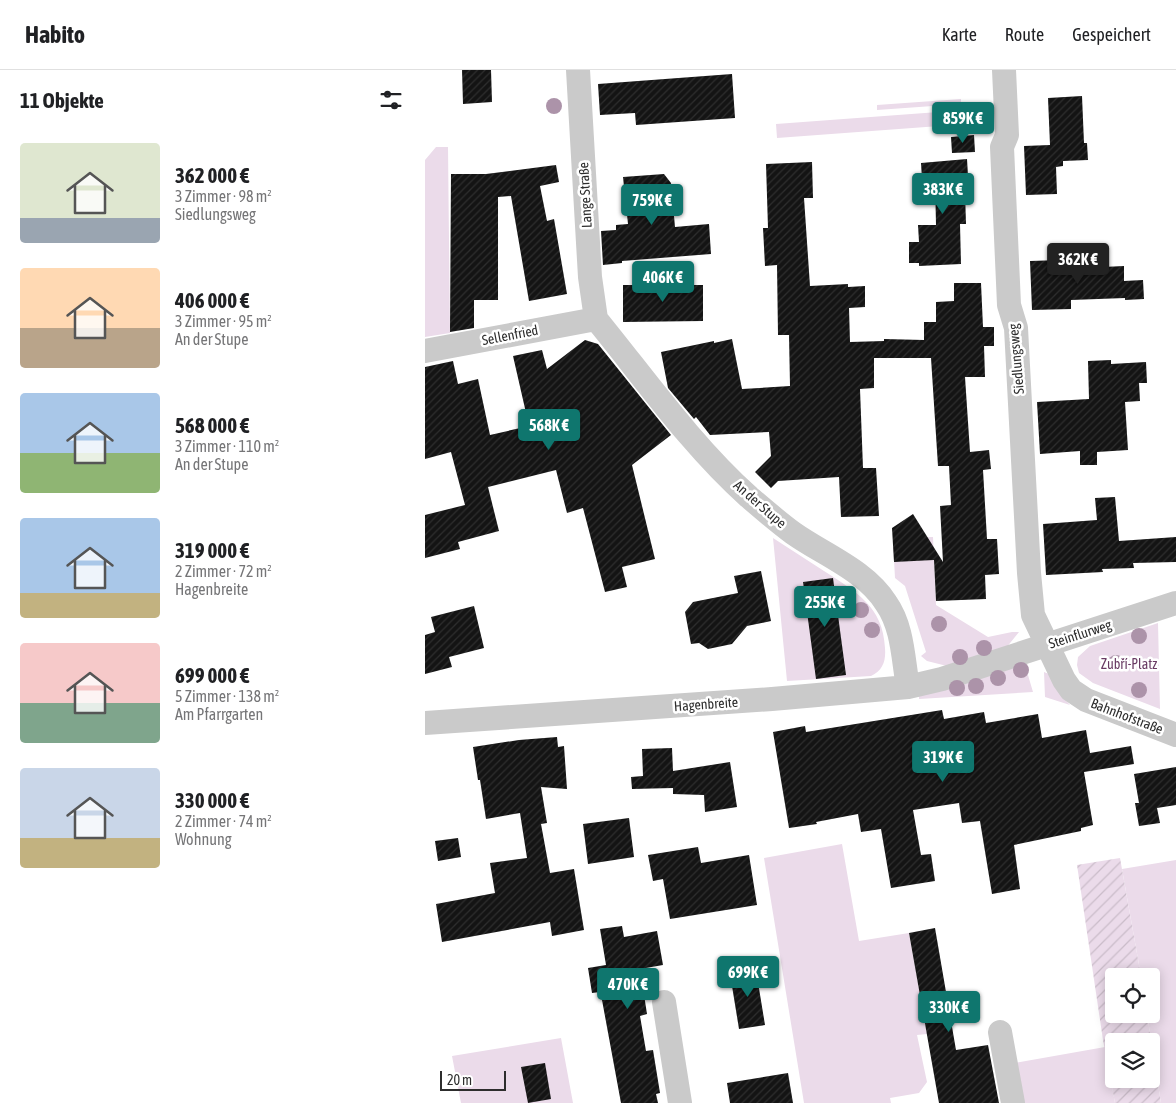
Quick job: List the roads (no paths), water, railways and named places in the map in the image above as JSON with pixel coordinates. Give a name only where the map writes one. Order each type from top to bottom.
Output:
[{"type":"street","name":"Lange Straße","points":[[578,70],[590,277],[596,319]]},
{"type":"street","name":"Siedlungsweg","points":[[1004,70],[1007,135],[1002,147],[1008,296],[1016,328],[1029,574],[1033,615],[1048,645]]},
{"type":"street","name":"Sellenfried","points":[[425,351],[596,319]]},
{"type":"street","name":"An der Stupe","points":[[596,319],[695,442],[748,496],[793,533],[864,579],[876,589],[886,602],[896,622],[907,687]]},
{"type":"street","name":"Steinflurweg","points":[[985,665],[1176,603]]},
{"type":"street","name":"Bahnhofstraße","points":[[1048,645],[1064,680],[1071,690],[1086,700],[1176,735]]},
{"type":"street","name":"Hagenbreite","points":[[425,723],[772,699],[907,687],[942,679],[985,665]]},
{"type":"street","points":[[664,1002],[681,1103]]},
{"type":"street","points":[[1000,1032],[1013,1103]]},
{"type":"park label","name":"Zubří-Platz","points":[[1129,664]]}]
